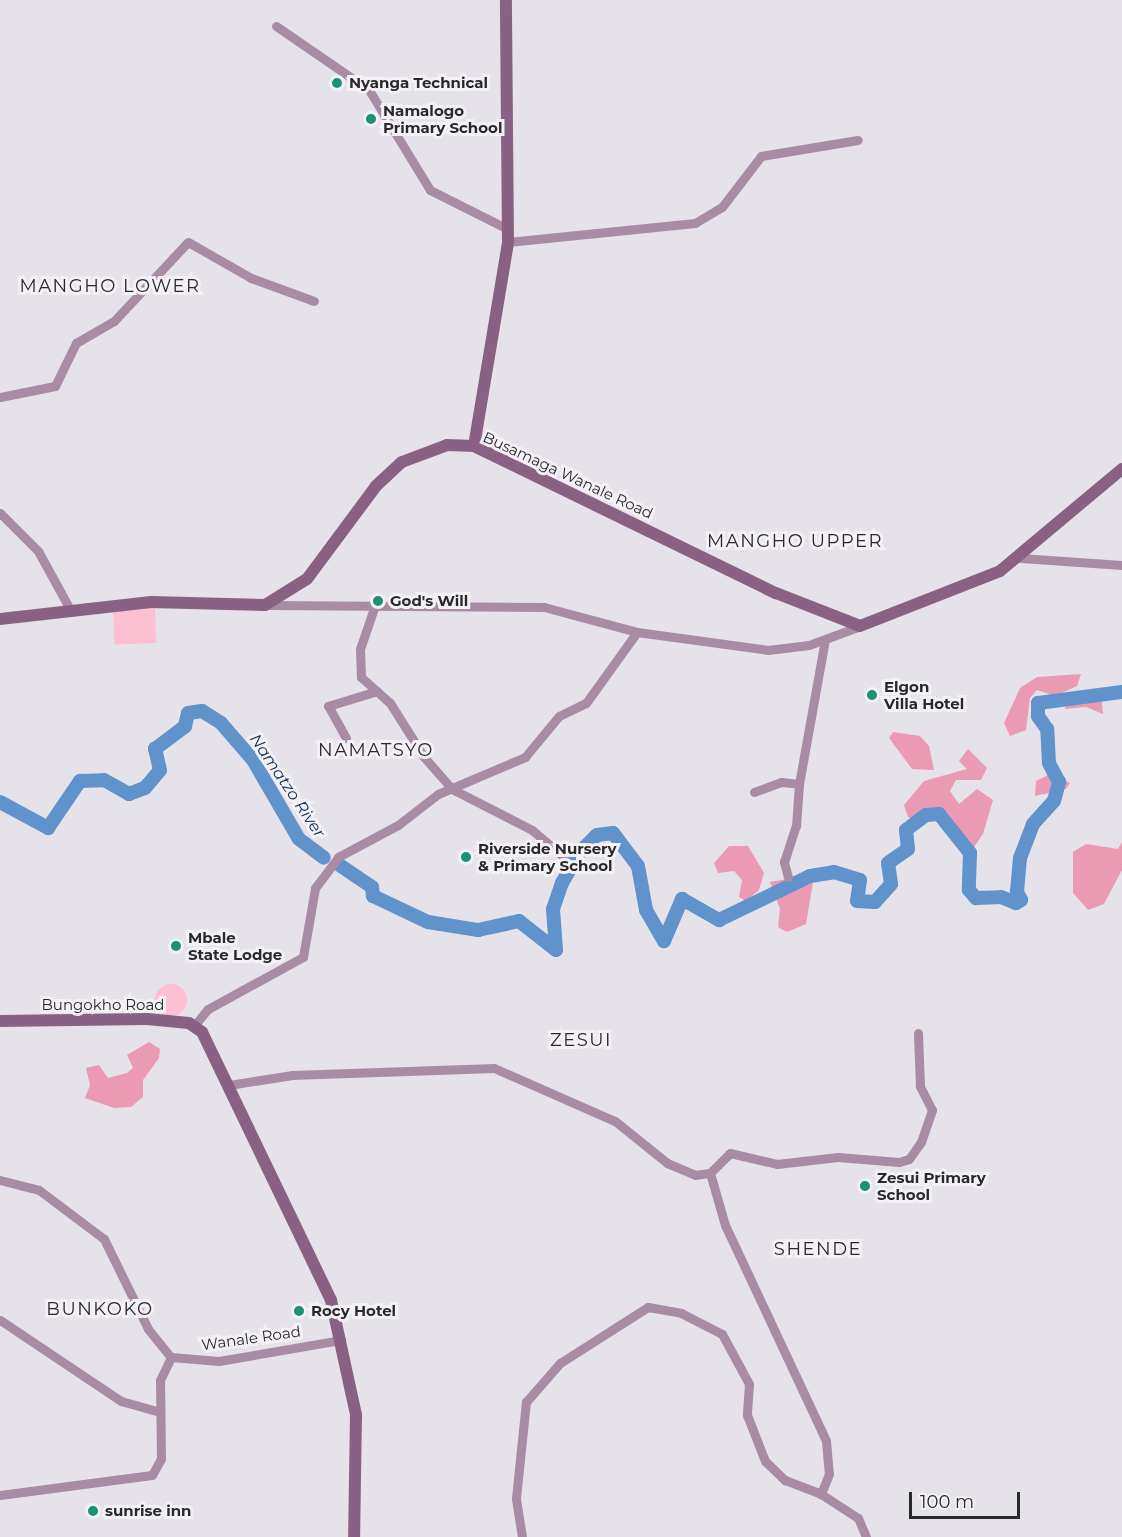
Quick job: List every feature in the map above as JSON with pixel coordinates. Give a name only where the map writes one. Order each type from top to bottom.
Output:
[{"type":"street","points":[[474,446],[508,242],[504,227],[506,0]]},
{"type":"street","points":[[276,26],[369,90],[430,190],[504,227]]},
{"type":"street","points":[[508,242],[695,223],[722,207],[761,156],[858,140]]},
{"type":"street","points":[[0,397],[56,386],[76,343],[114,321],[188,242],[251,278],[314,301]]},
{"type":"street","name":"Busamaga Wanale Road","points":[[265,605],[307,579],[376,486],[402,462],[426,449],[474,446],[776,593],[860,626]]},
{"type":"street","points":[[0,619],[151,602],[544,607],[637,632],[768,650],[825,640],[974,583],[1021,558],[1122,469]]},
{"type":"street","points":[[0,513],[38,551],[71,611]]},
{"type":"street","points":[[1021,558],[1122,565]]},
{"type":"street","points":[[375,605],[357,663],[361,677],[377,691],[452,789],[532,830],[565,858]]},
{"type":"street","points":[[354,1537],[356,1414],[341,1340],[326,1289],[229,1085],[198,1029],[208,1009],[303,957],[313,894],[330,866],[338,858],[452,789],[532,752],[559,716],[586,703],[637,632]]},
{"type":"street","points":[[788,877],[784,862],[796,826],[799,784],[825,640]]},
{"type":"street","points":[[346,738],[328,706],[377,691]]},
{"type":"street","points":[[754,792],[781,782],[799,784]]},
{"type":"street","name":"Bungokho Road","points":[[0,1021],[147,1019],[198,1029]]},
{"type":"street","points":[[229,1085],[292,1075],[494,1068],[615,1121],[682,1172],[710,1173],[730,1153],[777,1164],[838,1157],[909,1159],[932,1110],[920,1086],[918,1033]]},
{"type":"street","points":[[710,1173],[725,1225],[826,1441],[829,1474],[821,1494]]},
{"type":"street","points":[[0,1180],[39,1190],[104,1239],[148,1329],[171,1357],[160,1380],[161,1459],[152,1475],[0,1495]]},
{"type":"street","points":[[522,1537],[516,1498],[526,1402],[560,1364],[648,1307],[681,1313],[722,1334],[749,1384],[747,1415],[765,1461],[785,1480],[821,1494],[858,1518],[866,1537]]},
{"type":"street","points":[[0,1320],[121,1401],[160,1412]]},
{"type":"street","name":"Wanale Road","points":[[171,1357],[219,1361],[341,1340]]},
{"type":"shaded area","points":[[155,607],[156,643],[114,644],[113,608]]},
{"type":"shaded area","points":[[1081,674],[1077,686],[1055,696],[1037,690],[1030,698],[1026,730],[1010,736],[1004,723],[1020,688],[1037,677]]},
{"type":"shaded area","points":[[1088,695],[1102,702],[1103,714],[1086,707],[1065,709],[1068,697]]},
{"type":"shaded area","points":[[893,732],[920,736],[929,746],[934,770],[912,769],[889,738]]},
{"type":"shaded area","points":[[968,749],[987,768],[981,780],[956,780],[950,791],[959,804],[977,789],[993,800],[983,834],[970,853],[939,814],[916,820],[908,817],[904,805],[924,781],[967,769],[959,761]]},
{"type":"shaded area","points":[[1050,774],[1070,783],[1066,789],[1035,796],[1036,781]]},
{"type":"shaded area","points":[[1122,842],[1122,870],[1104,904],[1088,910],[1073,893],[1073,852],[1086,844],[1118,849]]},
{"type":"shaded area","points":[[729,846],[748,846],[764,873],[759,890],[746,901],[739,897],[742,880],[734,871],[718,873],[714,863]]},
{"type":"shaded area","points":[[803,876],[813,882],[806,924],[787,932],[778,927],[780,909],[770,882]]},
{"type":"shaded area","points":[[171,984],[182,989],[187,1000],[182,1011],[171,1016],[160,1011],[155,1000],[160,989]]},
{"type":"shaded area","points":[[149,1042],[160,1049],[159,1058],[143,1080],[143,1097],[131,1107],[114,1108],[85,1098],[90,1085],[86,1068],[99,1065],[108,1078],[127,1073],[133,1068],[127,1055]]},
{"type":"waterway","points":[[338,864],[372,887],[373,896],[428,922],[478,930],[519,921],[556,950],[553,909],[562,883],[579,853],[597,835],[613,833],[638,866],[646,910],[664,941],[682,899],[719,920],[810,876],[834,872],[860,880],[857,901],[875,902],[891,884],[888,863],[908,849],[906,830],[926,815],[939,814],[970,853],[969,890],[976,898],[1001,897],[1016,903],[1021,900],[1017,892],[1020,858],[1033,824],[1054,801],[1059,782],[1049,763],[1047,729],[1038,716],[1038,703],[1122,692]]},
{"type":"waterway","name":"Namatzo River","points":[[0,802],[48,828],[80,781],[104,780],[129,794],[145,788],[160,770],[155,749],[185,726],[188,713],[202,711],[221,723],[253,760],[299,839],[324,858]]},
{"type":"place","name":"Nyanga Technical","points":[[337,83]]},
{"type":"place","name":"Namalogo Primary School","points":[[371,119]]},
{"type":"place","name":"God's Will","points":[[378,601]]},
{"type":"place","name":"Elgon Villa Hotel","points":[[872,695]]},
{"type":"place","name":"Riverside Nursery & Primary School","points":[[466,857]]},
{"type":"place","name":"Mbale State Lodge","points":[[176,946]]},
{"type":"place","name":"Zesui Primary School","points":[[865,1186]]},
{"type":"place","name":"Rocy Hotel","points":[[299,1311]]},
{"type":"place","name":"sunrise inn","points":[[93,1511]]},
{"type":"district","name":"MANGHO LOWER","points":[[110,286]]},
{"type":"district","name":"MANGHO UPPER","points":[[795,541]]},
{"type":"district","name":"NAMATSYO","points":[[376,750]]},
{"type":"district","name":"ZESUI","points":[[581,1040]]},
{"type":"district","name":"SHENDE","points":[[818,1249]]},
{"type":"district","name":"BUNKOKO","points":[[100,1309]]}]
